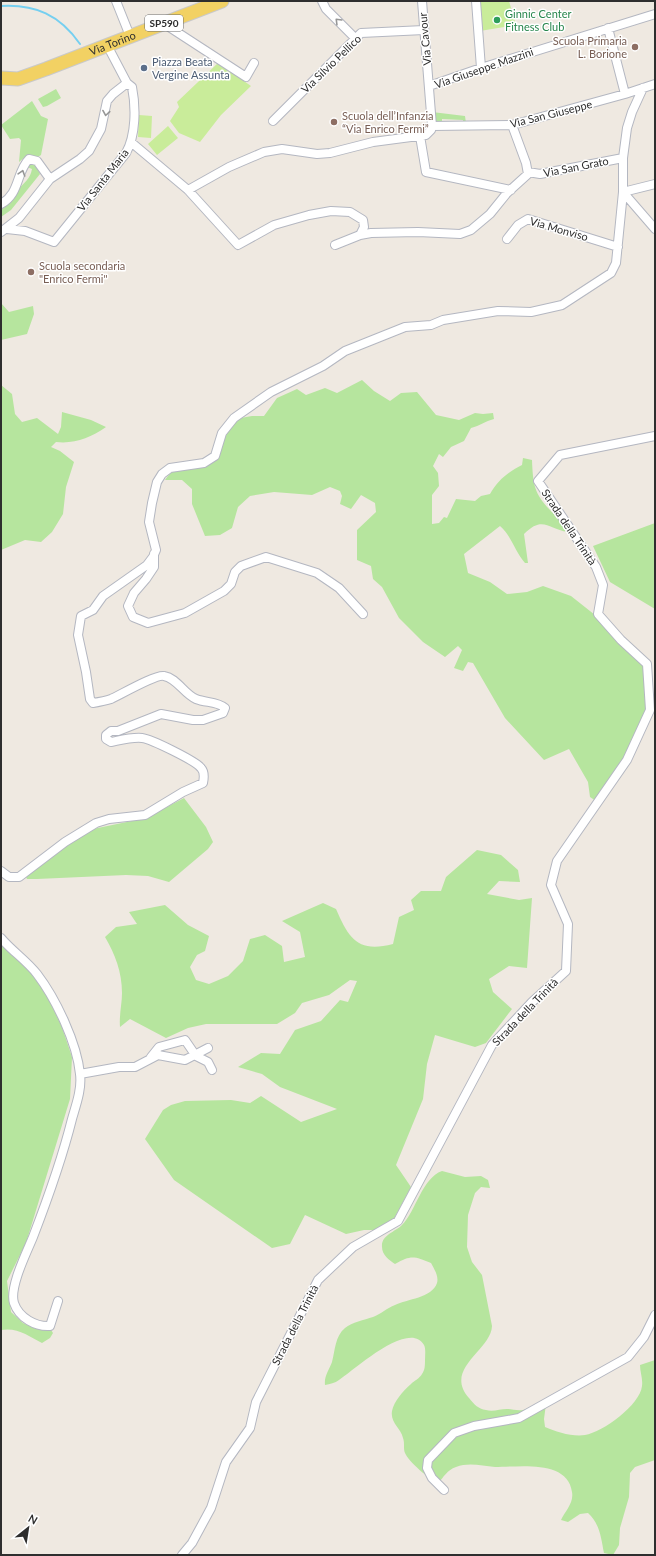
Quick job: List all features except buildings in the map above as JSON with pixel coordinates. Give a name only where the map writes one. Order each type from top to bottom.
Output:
[{"type":"main road","name":"Via Torino","points":[[1,78],[18,79],[222,1]]},
{"type":"street","points":[[116,1],[130,36]]},
{"type":"street","points":[[322,1],[326,9],[356,39]]},
{"type":"street","name":"Via Cavour","points":[[422,1],[432,126]]},
{"type":"street","points":[[476,1],[481,68]]},
{"type":"street","name":"Via Giuseppe Mazzini","points":[[428,86],[655,14]]},
{"type":"street","points":[[163,23],[246,77],[254,63]]},
{"type":"street","points":[[608,28],[625,94]]},
{"type":"street","name":"Via Silvio Pellico","points":[[273,121],[361,33],[424,30]]},
{"type":"street","name":"Via Santa Maria","points":[[4,230],[25,231],[54,242],[126,153],[132,143],[134,99],[132,87],[127,83],[107,45]]},
{"type":"street","points":[[4,230],[18,218],[50,179],[80,159],[89,150],[101,129],[107,101],[127,83]]},
{"type":"street","name":"Via San Giuseppe","points":[[432,126],[512,125],[625,94],[655,84]]},
{"type":"street","points":[[363,614],[339,588],[318,574],[266,557],[241,566],[235,572],[231,584],[224,591],[185,613],[148,623],[134,617],[128,606],[134,593],[154,567],[154,553],[156,550],[149,522],[154,496],[162,474],[170,468],[204,463],[215,456],[222,433],[234,418],[271,392],[323,366],[345,351],[376,340],[397,330],[431,325],[442,320],[498,311],[531,312],[562,305],[611,273],[616,263],[618,247],[624,192],[623,158],[627,128],[632,112],[643,88]]},
{"type":"street","points":[[335,245],[371,232],[460,234],[472,230],[490,214],[528,172],[512,125]]},
{"type":"street","points":[[188,190],[229,167],[264,152],[282,149],[316,154],[330,153],[373,142],[426,135],[431,130],[432,126]]},
{"type":"street","points":[[420,136],[426,172],[511,190]]},
{"type":"street","points":[[132,143],[188,190],[238,245],[274,225],[331,211],[350,212],[362,220],[364,227],[360,235]]},
{"type":"street","name":"Via San Grato","points":[[528,172],[540,174],[601,161],[623,158]]},
{"type":"street","points":[[1,204],[10,199],[19,180],[25,162],[29,159],[37,161],[50,179]]},
{"type":"street","points":[[624,192],[655,184]]},
{"type":"street","points":[[624,192],[655,230]]},
{"type":"street","name":"Via Monviso","points":[[507,239],[518,225],[528,219],[618,247]]},
{"type":"street","name":"Strada della Trinità","points":[[182,1555],[192,1543],[211,1508],[226,1462],[250,1428],[256,1402],[318,1280],[353,1247],[398,1220],[492,1045],[532,1002],[566,971],[568,924],[551,885],[557,861],[627,760],[650,710],[647,664],[621,640],[598,614],[602,586],[596,567],[538,481],[560,454],[655,436]]},
{"type":"street","points":[[1,871],[9,877],[19,877],[65,842],[96,823],[109,819],[145,814],[183,792],[203,783],[205,776],[201,768],[154,741],[144,738],[134,738],[111,742],[106,739],[106,735],[111,731],[118,731],[161,714],[193,720],[203,720],[223,713],[225,708],[221,705],[196,699],[175,682],[164,676],[154,677],[142,685],[124,691],[110,699],[93,703],[90,699],[78,635],[81,616],[94,610],[103,596],[147,564],[154,553]]},
{"type":"street","points":[[1,938],[9,948],[37,974],[57,1004],[70,1035],[80,1074],[79,1096],[66,1143],[42,1212],[15,1281],[14,1303],[27,1320],[41,1326],[50,1326],[58,1301]]},
{"type":"street","points":[[151,1058],[159,1047],[185,1040],[195,1054],[208,1062],[212,1070]]},
{"type":"street","points":[[80,1074],[119,1067],[135,1067],[158,1055],[185,1060],[208,1048]]},
{"type":"street","points":[[444,1490],[427,1468],[428,1460],[454,1433],[474,1426],[519,1418],[628,1357],[644,1337],[655,1315]]},
{"type":"green space","name":"Ginnic Center Fitness Club","points":[[479,1],[509,1],[516,25],[480,31]]},
{"type":"green space","points":[[218,63],[251,86],[221,115],[200,142],[179,133],[170,121],[179,107],[177,102]]},
{"type":"green space","points":[[56,89],[61,98],[43,107],[38,99]]},
{"type":"green space","points":[[32,101],[41,116],[48,119],[41,155],[38,157],[27,155],[19,162],[21,140],[19,138],[10,139],[1,125]]},
{"type":"green space","points":[[432,112],[465,116],[466,123],[463,123],[463,120],[442,119],[442,123],[440,123],[435,120]]},
{"type":"green space","points":[[139,115],[152,116],[151,138],[138,137]]},
{"type":"green space","points":[[168,126],[178,138],[157,155],[148,144]]},
{"type":"green space","points":[[34,162],[40,174],[11,210],[1,217],[1,210],[9,203],[30,176],[32,169],[27,167],[29,163]]},
{"type":"green space","points":[[1,303],[9,312],[33,306],[34,314],[27,334],[1,340]]},
{"type":"green space","points":[[362,380],[374,391],[390,401],[401,393],[417,392],[436,415],[459,420],[475,413],[493,413],[494,419],[471,428],[464,441],[451,447],[443,457],[439,454],[433,466],[438,473],[439,486],[432,495],[432,524],[439,523],[444,517],[447,518],[456,499],[475,501],[481,496],[490,494],[504,477],[522,465],[523,458],[532,460],[534,483],[541,500],[563,524],[568,532],[541,524],[531,528],[524,534],[528,563],[525,563],[507,534],[500,526],[464,554],[468,573],[490,582],[507,594],[527,592],[543,586],[571,596],[595,615],[645,666],[646,712],[637,746],[596,801],[590,797],[588,782],[569,749],[544,760],[505,718],[473,663],[468,662],[463,671],[454,668],[462,650],[458,646],[445,657],[423,642],[399,618],[382,587],[373,579],[371,566],[357,560],[357,530],[376,512],[375,503],[361,495],[351,509],[340,504],[342,496],[340,491],[330,487],[312,495],[274,492],[250,496],[238,507],[232,528],[220,535],[205,536],[192,504],[192,489],[182,480],[165,480],[178,468],[197,462],[213,452],[235,419],[252,416],[264,416],[277,398],[297,389],[306,395],[325,388],[337,393]]},
{"type":"green space","points":[[1,385],[12,394],[15,414],[22,422],[37,418],[58,434],[61,427],[62,412],[91,420],[106,427],[82,439],[70,442],[56,442],[51,447],[60,451],[74,462],[66,487],[63,514],[52,532],[41,542],[25,540],[1,550]]},
{"type":"green space","points":[[655,523],[655,609],[610,582],[593,546]]},
{"type":"green space","points":[[184,798],[206,827],[213,842],[208,849],[169,882],[148,876],[126,875],[27,879],[26,877],[47,855],[93,829],[146,818]]},
{"type":"green space","points":[[477,850],[501,855],[518,870],[520,882],[499,881],[487,894],[519,900],[532,898],[527,968],[509,966],[489,979],[493,992],[512,1009],[486,1043],[475,1047],[435,1035],[427,1064],[423,1099],[396,1165],[411,1187],[388,1230],[364,1230],[346,1234],[305,1215],[290,1244],[272,1248],[174,1180],[145,1139],[163,1110],[171,1105],[185,1101],[231,1100],[250,1103],[261,1096],[301,1122],[337,1109],[280,1087],[262,1074],[238,1067],[261,1053],[280,1054],[295,1030],[321,1021],[340,1000],[348,1002],[357,981],[350,980],[329,995],[302,1003],[295,1013],[277,1024],[206,1024],[188,1028],[166,1038],[130,1019],[120,1027],[122,993],[121,978],[115,957],[105,937],[116,927],[137,924],[129,912],[165,905],[188,925],[209,936],[205,951],[197,955],[190,967],[196,980],[209,984],[228,976],[243,961],[250,939],[265,935],[282,946],[284,962],[305,957],[300,932],[282,921],[323,903],[336,909],[345,928],[356,941],[371,947],[393,944],[399,917],[414,910],[411,900],[421,891],[441,891],[446,877]]},
{"type":"green space","points":[[1,945],[33,974],[47,996],[62,1027],[72,1057],[70,1099],[26,1243],[7,1281],[11,1312],[23,1323],[36,1329],[51,1330],[53,1333],[50,1338],[42,1343],[18,1331],[7,1329],[1,1330]]},
{"type":"green space","points":[[442,1171],[465,1177],[481,1176],[488,1180],[490,1188],[481,1187],[475,1193],[468,1215],[467,1247],[472,1262],[482,1275],[492,1326],[490,1335],[470,1360],[461,1378],[462,1387],[476,1406],[481,1409],[494,1411],[507,1409],[521,1410],[537,1404],[546,1404],[544,1419],[545,1427],[565,1434],[585,1435],[593,1433],[620,1416],[635,1401],[642,1386],[640,1365],[655,1360],[655,1460],[635,1467],[630,1473],[629,1497],[620,1528],[619,1545],[613,1555],[604,1553],[598,1527],[588,1513],[580,1514],[568,1522],[561,1520],[572,1500],[572,1492],[568,1481],[562,1474],[541,1467],[495,1467],[466,1465],[450,1470],[438,1483],[410,1461],[405,1453],[402,1434],[394,1422],[392,1411],[399,1396],[420,1377],[424,1371],[425,1347],[417,1339],[406,1338],[394,1342],[381,1349],[337,1381],[325,1385],[326,1376],[332,1362],[337,1339],[345,1328],[376,1316],[395,1305],[425,1295],[434,1288],[437,1283],[437,1275],[431,1263],[416,1258],[409,1258],[395,1264],[385,1255],[382,1250],[382,1243],[389,1234],[402,1225],[407,1219],[429,1180]]},
{"type":"waterway","points":[[1,6],[25,7],[46,13],[64,26],[80,44]]},
{"type":"place","name":"Ginnic Center Fitness Club","points":[[497,20]]},
{"type":"place","name":"Scuola Primaria L. Borione","points":[[635,47]]},
{"type":"place","name":"Piazza Beata Vergine Assunta","points":[[144,68]]},
{"type":"place","name":"Scuola dell’Infanzia “Via Enrico Fermi”","points":[[334,122]]},
{"type":"place","name":"Scuola secondaria \"Enrico Fermi\"","points":[[31,272]]}]
